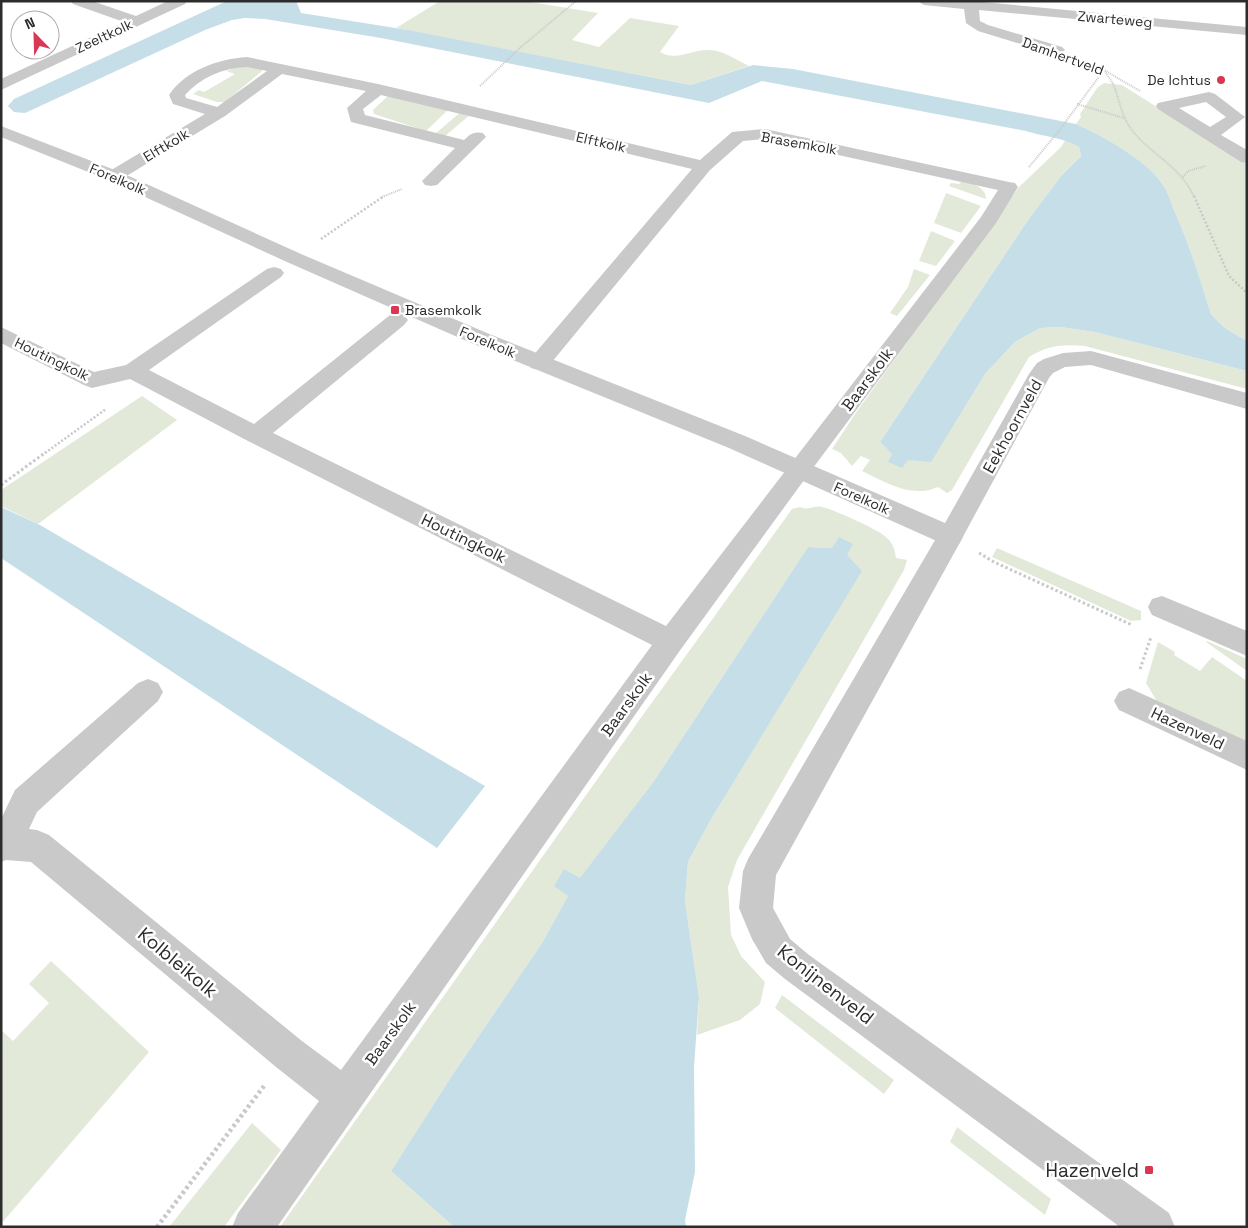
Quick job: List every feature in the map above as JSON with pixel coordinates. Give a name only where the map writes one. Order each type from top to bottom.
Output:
[{"type":"street","points":[[78,1],[136,20]]},
{"type":"street","name":"Zeeltkolk","points":[[1,85],[180,1]]},
{"type":"street","name":"Zwarteweg","points":[[924,1],[1247,31]]},
{"type":"street","name":"Damhertveld","points":[[971,6],[973,23],[983,28],[1057,50]]},
{"type":"street","name":"Elftkolk","points":[[219,113],[187,105],[179,101],[177,94],[182,88],[218,66],[233,62],[247,62],[378,89],[704,166]]},
{"type":"street","name":"Elftkolk","points":[[114,176],[219,113],[279,69]]},
{"type":"street","points":[[1,71],[17,78]]},
{"type":"street","points":[[378,89],[355,108],[356,118],[466,146]]},
{"type":"street","points":[[1164,106],[1209,97],[1237,117],[1211,134]]},
{"type":"street","points":[[1164,106],[1247,158]]},
{"type":"street","points":[[431,182],[466,146],[498,118]]},
{"type":"street","name":"Brasemkolk","points":[[539,363],[704,166],[738,136],[765,134],[1009,187]]},
{"type":"street","name":"Forelkolk","points":[[4,135],[114,176],[294,258],[539,363],[737,442],[950,536]]},
{"type":"street","name":"Baarskolk","points":[[252,1227],[671,641],[798,470],[989,220],[1009,187]]},
{"type":"street","name":"Houtingkolk","points":[[1,334],[92,380],[141,375],[274,273]]},
{"type":"street","points":[[256,435],[397,320]]},
{"type":"street","name":"Eekhoornveld","points":[[950,536],[1040,374],[1052,364],[1063,360],[1091,358],[1247,401]]},
{"type":"street","name":"Houtingkolk","points":[[141,375],[256,435],[671,641]]},
{"type":"street","name":"Konijnenveld","points":[[950,536],[760,871],[756,908],[764,927],[778,951],[797,967],[1155,1227]]},
{"type":"street","points":[[1162,607],[1247,644]]},
{"type":"street","name":"Kolbleikolk","points":[[148,692],[26,801],[4,845],[37,846],[289,1054],[344,1096]]},
{"type":"street","name":"Hazenveld","points":[[1129,700],[1247,756]]},
{"type":"path","points":[[498,69],[576,1]]},
{"type":"path","name":"Damhertveld","points":[[1057,50],[1104,70],[1164,106]]},
{"type":"path","points":[[1049,146],[1069,115],[1104,70],[1114,85],[1124,118],[1136,135],[1178,172],[1189,185],[1229,276],[1247,293]]},
{"type":"path","points":[[1078,104],[1124,118]]},
{"type":"path","points":[[1113,114],[1121,111]]},
{"type":"path","points":[[294,258],[386,194],[431,182]]},
{"type":"path","points":[[1,485],[141,375]]},
{"type":"path","points":[[950,536],[994,562],[1152,634]]},
{"type":"path","points":[[1129,700],[1162,607]]},
{"type":"path","points":[[157,1227],[289,1054]]},
{"type":"green space","points":[[440,1],[524,1],[598,13],[572,40],[599,47],[630,18],[679,26],[660,52],[672,56],[702,50],[714,50],[749,66],[691,85],[396,28]]},
{"type":"green space","points":[[244,65],[262,71],[225,102],[217,102],[193,94],[199,90],[204,92],[235,74],[226,71]]},
{"type":"green space","points":[[1104,83],[1122,85],[1247,164],[1247,340],[1227,329],[1211,314],[1185,235],[1166,191],[1156,176],[1124,150],[1076,124],[1081,117],[1080,114],[1097,88]]},
{"type":"green space","points":[[390,94],[450,108],[426,131],[374,114],[373,110]]},
{"type":"green space","points":[[462,111],[471,114],[445,136],[435,134]]},
{"type":"green space","points":[[1066,139],[1079,147],[1081,156],[1061,176],[1028,220],[880,442],[897,456],[931,461],[985,374],[1015,342],[1040,328],[1060,327],[1095,332],[1247,371],[1247,389],[1085,346],[1056,346],[1029,357],[952,490],[947,493],[938,487],[918,491],[899,488],[889,484],[862,471],[870,460],[861,456],[852,466],[841,453],[832,449],[855,414],[1019,187],[1061,147]]},
{"type":"green space","points":[[962,181],[974,184],[984,191],[986,199],[949,186],[951,183],[959,184]]},
{"type":"green space","points":[[946,193],[981,206],[961,233],[934,223]]},
{"type":"green space","points":[[931,231],[955,241],[936,266],[919,261]]},
{"type":"green space","points":[[914,269],[930,275],[897,316],[890,313],[908,287]]},
{"type":"green space","points":[[142,396],[177,420],[38,524],[1,506],[1,490]]},
{"type":"green space","points":[[822,507],[866,525],[888,539],[893,547],[896,558],[907,560],[904,570],[737,860],[728,887],[731,935],[741,956],[765,982],[760,1004],[740,1020],[697,1035],[699,997],[685,901],[688,862],[710,821],[861,571],[832,548],[808,547],[654,781],[580,879],[564,869],[568,896],[542,943],[453,1074],[391,1171],[454,1227],[280,1227],[640,719],[792,509]]},
{"type":"green space","points":[[997,548],[1141,611],[1141,620],[1131,621],[992,557]]},
{"type":"green space","points":[[1158,642],[1175,652],[1174,655],[1200,671],[1212,657],[1247,681],[1247,744],[1158,703],[1146,683]]},
{"type":"green space","points":[[1206,642],[1247,659],[1247,671]]},
{"type":"green space","points":[[51,961],[149,1052],[1,1224],[1,1030],[13,1041],[49,1003],[29,984]]},
{"type":"green space","points":[[782,995],[894,1080],[884,1094],[775,1008]]},
{"type":"green space","points":[[252,1123],[281,1150],[224,1227],[169,1227]]},
{"type":"green space","points":[[957,1127],[1051,1199],[1045,1215],[950,1142]]},
{"type":"water","points":[[227,1],[296,1],[301,13],[408,30],[691,85],[753,65],[793,69],[1076,124],[1099,135],[1136,158],[1163,185],[1189,248],[1211,314],[1227,329],[1247,340],[1247,371],[1095,332],[1060,327],[1040,328],[1015,342],[985,374],[931,462],[908,460],[902,468],[888,462],[892,454],[880,442],[1028,220],[1061,176],[1081,156],[1079,147],[1073,144],[1026,131],[762,81],[709,103],[381,38],[265,19],[245,18],[232,20],[205,30],[25,113],[14,112],[8,106],[14,99]]},
{"type":"water","points":[[1,507],[40,525],[485,786],[437,848],[1,558]]},
{"type":"water","points":[[839,537],[853,544],[847,555],[862,571],[710,821],[688,862],[685,901],[699,997],[694,1067],[695,1172],[685,1220],[686,1227],[454,1227],[391,1171],[453,1074],[542,943],[568,896],[554,886],[564,869],[580,878],[654,781],[808,547],[832,548]]},
{"type":"place","name":"De Ichtus","points":[[1221,80]]},
{"type":"place","name":"Brasemkolk","points":[[395,310]]},
{"type":"place","name":"Hazenveld","points":[[1149,1170]]}]
